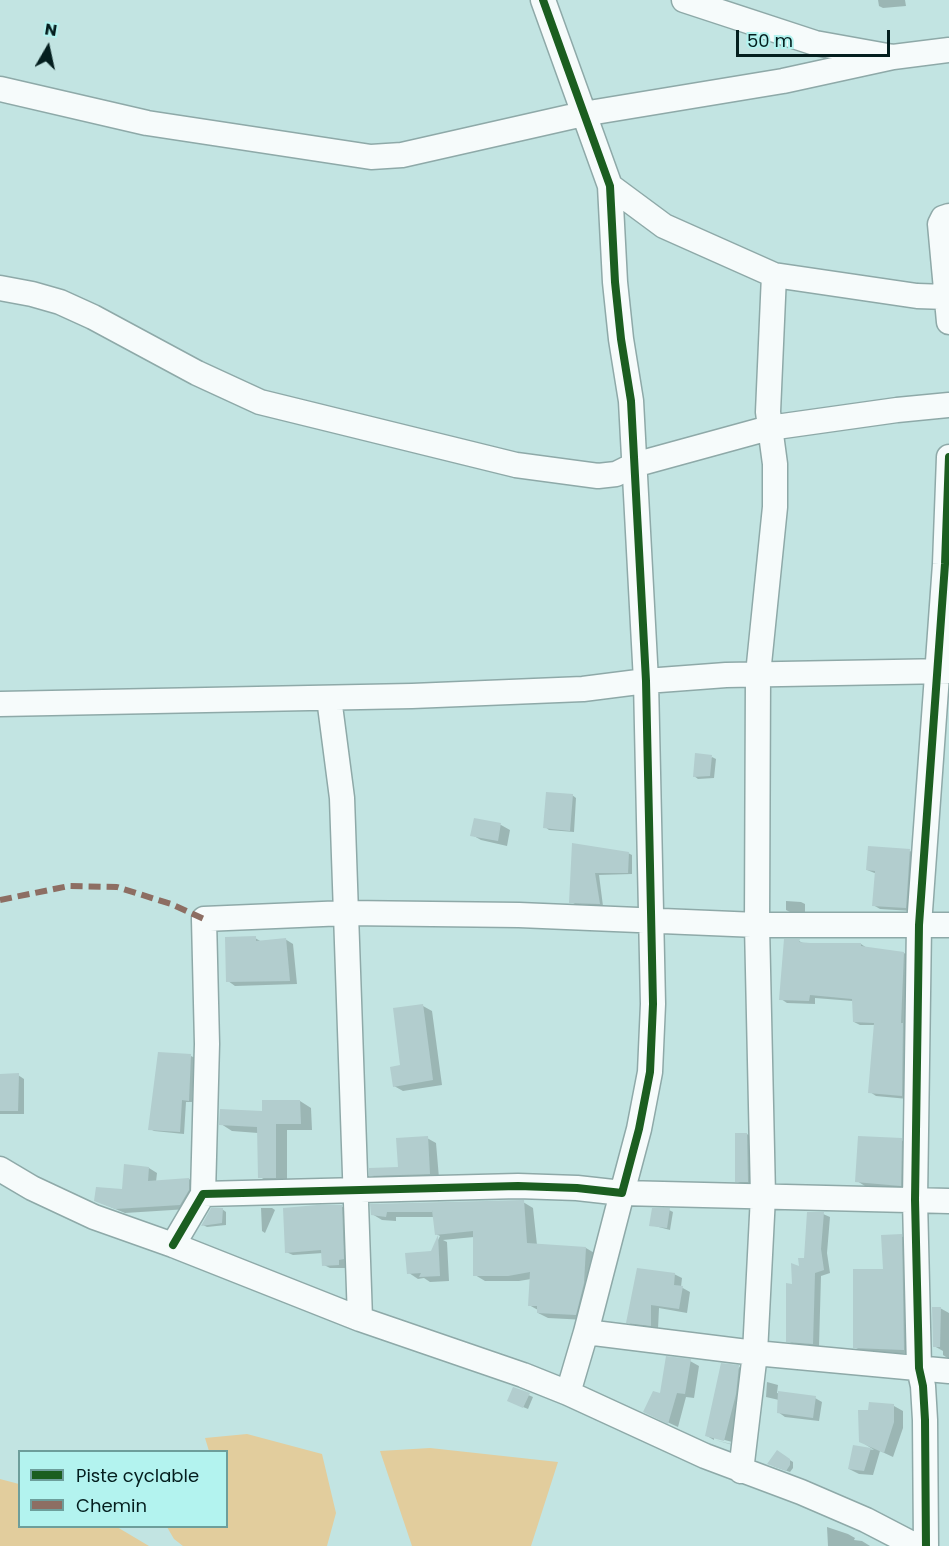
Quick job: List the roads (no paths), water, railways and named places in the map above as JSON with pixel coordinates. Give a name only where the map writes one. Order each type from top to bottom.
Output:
[{"type":"street","points":[[543,0],[610,186],[615,282],[621,339],[632,401],[646,681],[653,1004],[650,1072],[639,1129],[568,1393]]},
{"type":"street","points":[[684,0],[815,43],[893,57]]},
{"type":"street","points":[[0,89],[147,123],[370,158],[402,155],[583,114],[783,81],[893,57],[949,50]]},
{"type":"street","points":[[610,186],[664,226],[774,275],[917,296],[947,297]]},
{"type":"street","points":[[949,216],[943,218],[940,224],[949,322]]},
{"type":"street","points":[[741,1471],[755,1353],[763,1196],[758,925],[758,674],[775,507],[775,464],[768,412],[774,275]]},
{"type":"street","points":[[0,288],[60,302],[93,317],[197,373],[260,402],[516,465],[598,476],[616,474],[634,465],[769,428],[949,405]]},
{"type":"street","points":[[926,1546],[925,1420],[923,1386],[919,1368],[915,1200],[920,925],[943,671],[949,457]]},
{"type":"street","points":[[0,704],[228,701],[541,691],[758,674],[943,671]]},
{"type":"street","points":[[329,698],[342,798],[360,1319]]},
{"type":"street","points":[[173,1245],[203,1194],[207,1044],[204,919],[346,913],[519,915],[758,925],[949,925]]},
{"type":"street","points":[[0,1169],[63,1203],[360,1319],[523,1375],[568,1393],[626,1422],[741,1471],[801,1492],[866,1520],[916,1546]]},
{"type":"street","points":[[203,1194],[518,1186],[622,1192],[949,1200]]},
{"type":"street","points":[[586,1332],[755,1353],[949,1371]]}]
